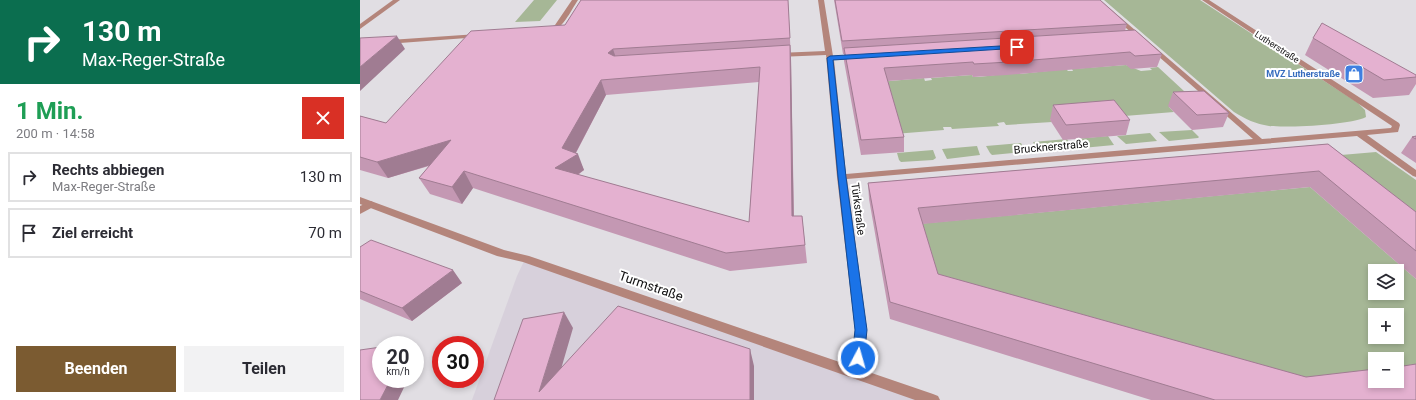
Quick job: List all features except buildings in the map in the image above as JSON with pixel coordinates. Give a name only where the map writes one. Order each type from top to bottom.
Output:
[{"type":"street","points":[[360,27],[397,0]]},
{"type":"street","points":[[540,32],[553,29],[557,26],[575,0]]},
{"type":"street","name":"Türkstraße","points":[[821,0],[830,56],[842,177],[861,330],[857,372]]},
{"type":"street","points":[[1097,0],[1138,39],[1261,142]]},
{"type":"street","name":"Lutherstraße","points":[[1205,0],[1396,126],[1395,130],[1261,142]]},
{"type":"street","points":[[360,44],[487,36]]},
{"type":"street","points":[[774,56],[869,56]]},
{"type":"street","points":[[1359,133],[1416,174]]},
{"type":"street","points":[[1308,138],[1320,147]]},
{"type":"street","name":"Brucknerstraße","points":[[842,177],[1261,142]]},
{"type":"street","points":[[360,211],[366,202]]},
{"type":"street","name":"Turmstraße","points":[[366,202],[501,253],[525,258],[857,372],[933,400]]},
{"type":"shaded area","points":[[525,259],[933,400],[472,400],[476,388],[484,388],[484,367],[517,276]]},
{"type":"green space","points":[[534,0],[557,0],[540,21],[515,22]]},
{"type":"green space","points":[[1104,0],[1200,0],[1358,103],[1365,110],[1366,117],[1358,120],[1333,124],[1290,127],[1269,126],[1246,119],[1234,112]]},
{"type":"green space","points":[[1126,65],[1141,71],[1152,70],[1150,68],[1158,67],[1198,104],[1169,107],[1174,112],[1112,117],[1050,119],[1052,122],[1006,125],[1004,122],[997,123],[999,126],[952,129],[951,127],[943,127],[944,130],[894,134],[879,82],[924,78],[925,81],[932,80],[931,78],[972,75],[973,77],[979,77],[1019,72],[1020,74],[1066,69],[1068,71],[1073,71],[1072,69]]},
{"type":"green space","points":[[1192,130],[1199,137],[1198,138],[1169,141],[1159,132]]},
{"type":"green space","points":[[1150,133],[1157,141],[1126,144],[1117,136]]},
{"type":"green space","points":[[1108,136],[1114,145],[1082,148],[1075,139]]},
{"type":"green space","points":[[1067,139],[1072,147],[1070,149],[1039,151],[1033,142]]},
{"type":"green space","points":[[1021,143],[1025,151],[1023,152],[992,155],[986,146]]},
{"type":"green space","points":[[977,146],[980,155],[947,159],[942,149]]},
{"type":"green space","points":[[933,150],[936,158],[933,160],[901,162],[897,153]]},
{"type":"green space","points":[[1376,152],[1416,180],[1416,216],[1341,155]]},
{"type":"green space","points":[[1310,187],[1399,264],[1368,264],[1368,300],[1404,300],[1404,269],[1416,279],[1416,379],[1404,380],[1404,352],[1368,352],[1368,385],[1294,394],[937,288],[917,224]]},
{"type":"place","name":"MVZ Lutherstraße","points":[[1354,74]]},
{"type":"route","points":[[858,358],[861,330],[842,177],[830,58],[1017,47]]}]
